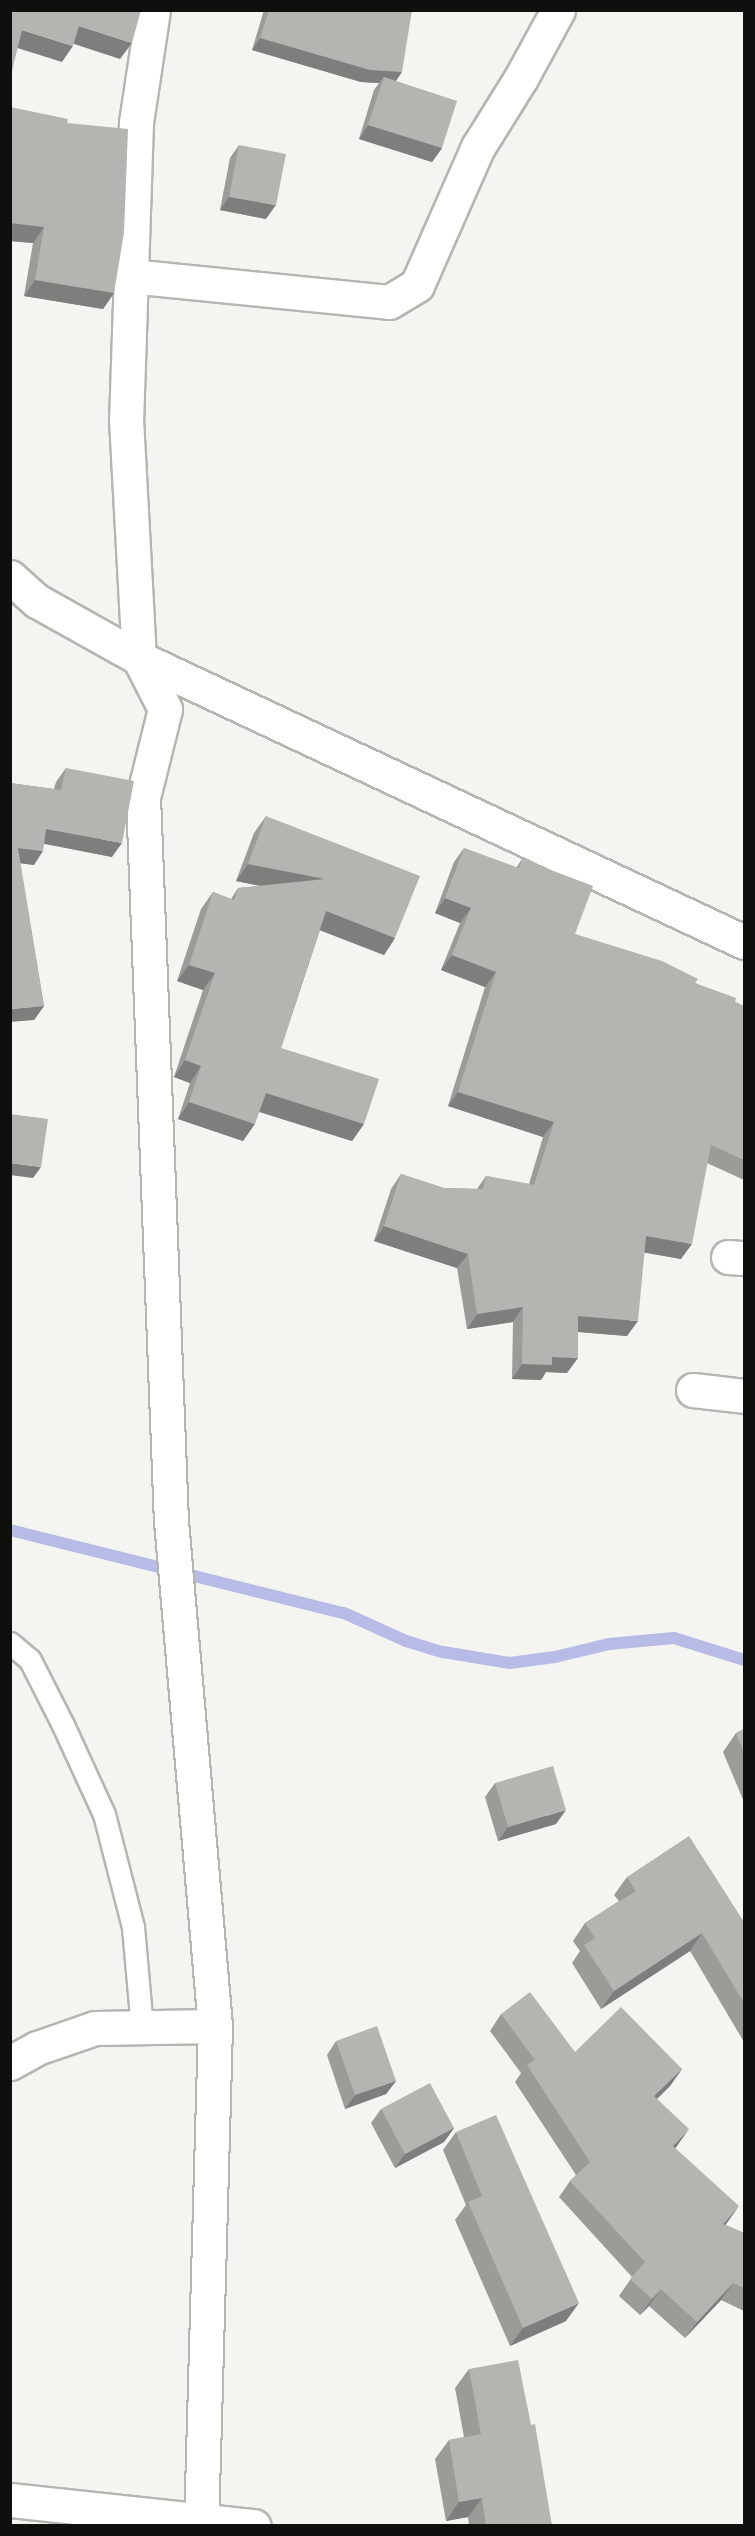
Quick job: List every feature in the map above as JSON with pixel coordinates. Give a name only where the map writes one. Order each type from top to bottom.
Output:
[{"type":"street","points":[[153,10],[136,122],[126,419],[139,658],[165,709],[143,797],[171,1521],[215,2026],[201,2522]]},
{"type":"street","points":[[130,276],[389,302],[417,285],[478,147],[522,78],[558,10]]},
{"type":"street","points":[[10,577],[37,601],[139,658],[744,942]]},
{"type":"street","points":[[693,1390],[744,1396]]},
{"type":"street","points":[[10,2063],[37,2048],[87,2030],[215,2026]]},
{"type":"street","points":[[10,2500],[254,2526]]},
{"type":"lane","points":[[10,1643],[30,1660],[104,1814],[133,1927],[142,2027]]},
{"type":"building","points":[[10,10],[141,10],[132,43],[79,26],[73,46],[22,30],[10,79]]},
{"type":"building","points":[[269,10],[412,10],[402,72],[370,70],[260,38]]},
{"type":"building","points":[[384,77],[457,101],[442,148],[368,125]]},
{"type":"building","points":[[10,107],[68,119],[67,123],[128,129],[124,233],[114,293],[35,280],[44,227],[10,223]]},
{"type":"building","points":[[239,145],[286,154],[276,205],[229,197]]},
{"type":"building","points":[[66,768],[134,781],[122,843],[46,829],[43,851],[18,848],[44,1006],[10,1009],[10,783],[61,790]]},
{"type":"building","points":[[266,816],[420,876],[395,938],[326,911],[281,1048],[379,1079],[364,1124],[266,1093],[255,1124],[189,1102],[201,1066],[185,1060],[215,973],[189,965],[213,892],[234,900],[238,888],[325,879],[248,864]]},
{"type":"building","points":[[464,848],[519,868],[522,859],[593,886],[575,934],[662,961],[698,979],[695,983],[736,998],[735,1002],[744,1006],[744,1160],[711,1145],[692,1244],[646,1236],[638,1321],[578,1316],[578,1358],[552,1357],[552,1365],[522,1364],[523,1307],[477,1314],[468,1254],[384,1226],[401,1174],[444,1188],[483,1189],[486,1176],[534,1185],[554,1122],[458,1092],[496,972],[452,955],[471,908],[445,898]]},
{"type":"building","points":[[10,1114],[48,1119],[41,1167],[10,1163]]},
{"type":"building","points":[[744,1729],[744,1752],[736,1733]]},
{"type":"building","points":[[553,1766],[566,1810],[508,1827],[495,1783]]},
{"type":"building","points":[[689,1836],[744,1922],[744,2003],[702,1933],[614,1991],[584,1945],[595,1938],[585,1923],[636,1891],[627,1877]]},
{"type":"building","points":[[530,1992],[575,2052],[621,2007],[682,2069],[654,2096],[689,2129],[673,2146],[739,2206],[723,2224],[744,2233],[744,2288],[733,2283],[697,2322],[661,2289],[652,2299],[630,2279],[645,2262],[570,2181],[590,2162],[527,2065],[535,2060],[501,2014]]},
{"type":"building","points":[[377,2026],[396,2081],[355,2095],[336,2041]]},
{"type":"building","points":[[430,2083],[454,2128],[405,2154],[381,2109]]},
{"type":"building","points":[[496,2115],[579,2303],[523,2328],[468,2202],[482,2196],[456,2132]]},
{"type":"building","points":[[518,2360],[531,2425],[535,2424],[552,2526],[486,2526],[482,2498],[459,2502],[449,2440],[481,2434],[469,2369]]},
{"type":"building","points":[[97,2524],[163,2526],[97,2526]]},
{"type":"waterway","points":[[10,1530],[344,1613],[406,1641],[443,1652],[510,1663],[555,1657],[609,1644],[674,1638],[744,1660]]}]
